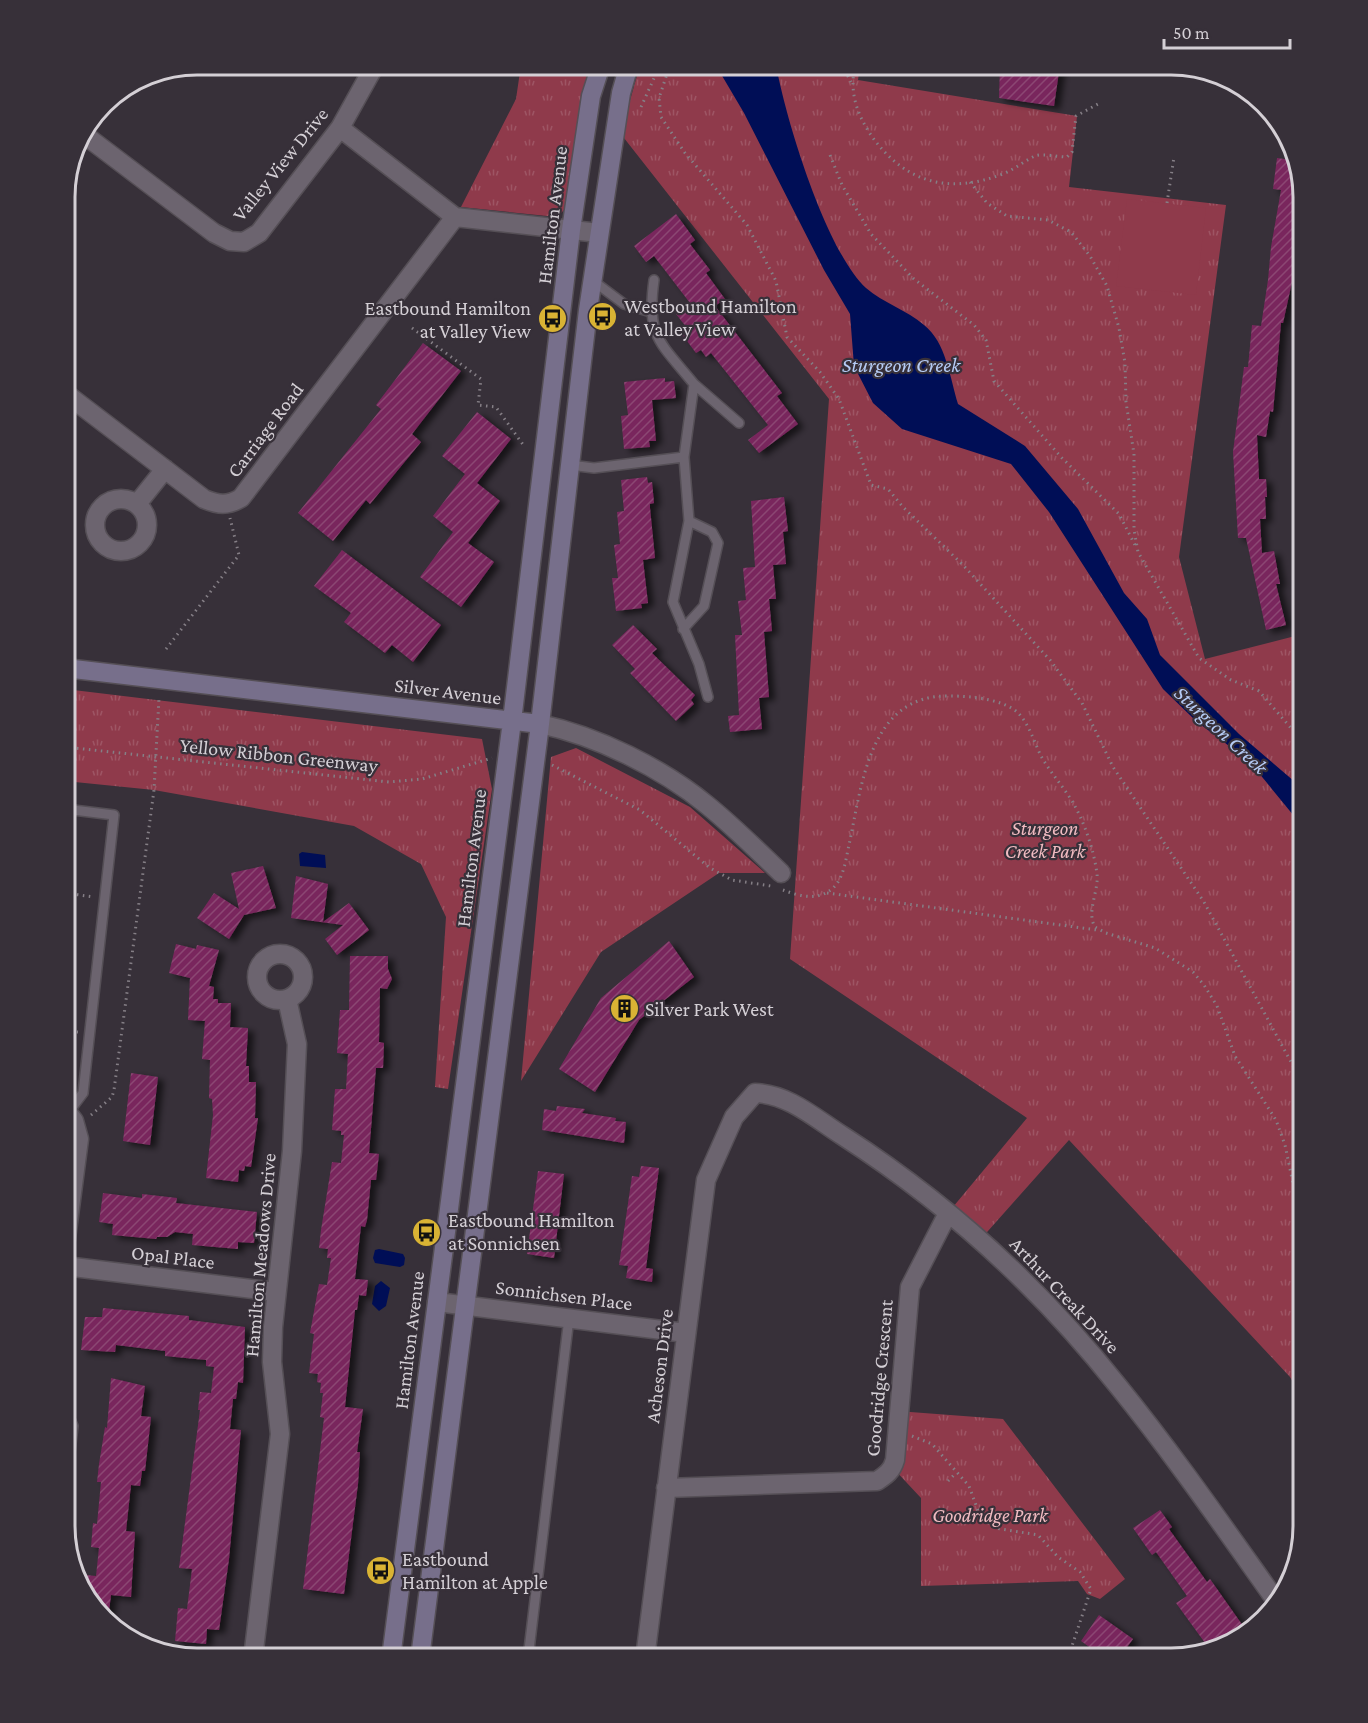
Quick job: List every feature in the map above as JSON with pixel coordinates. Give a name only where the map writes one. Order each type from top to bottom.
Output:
[{"type":"street","name":"Valley View Drive","points":[[91,139],[214,233],[230,241],[244,242],[259,233],[340,128],[369,75]]},
{"type":"street","name":"Hamilton Avenue","points":[[392,1648],[512,721],[571,230],[591,96],[598,75]]},
{"type":"street","points":[[421,1648],[540,724],[592,280],[621,93],[626,75]]},
{"type":"street","points":[[340,128],[455,217],[599,233]]},
{"type":"street","name":"Carriage Road","points":[[75,401],[204,499],[226,505],[241,498],[455,217]]},
{"type":"street","points":[[137,504],[165,469]]},
{"type":"street","name":"Silver Avenue","points":[[75,669],[540,724],[586,736],[684,788],[728,822],[781,873]]},
{"type":"street","name":"Hamilton Meadows Drive","points":[[254,1648],[280,1434],[272,1362],[276,1292],[292,1151],[297,1044],[287,999]]},
{"type":"street","name":"Arthur Creak Drive","points":[[755,1093],[776,1094],[869,1153],[980,1240],[1048,1306],[1117,1384],[1198,1490],[1272,1594]]},
{"type":"street","name":"Acheson Drive","points":[[646,1648],[706,1180],[734,1117],[755,1093]]},
{"type":"street","points":[[75,1129],[79,1139],[75,1171]]},
{"type":"street","name":"Goodridge Crescent","points":[[666,1488],[878,1481],[893,1468],[910,1287],[948,1213]]},
{"type":"street","name":"Opal Place","points":[[75,1267],[276,1292]]},
{"type":"street","name":"Sonnichsen Place","points":[[437,1302],[686,1333]]},
{"type":"lane","points":[[592,280],[624,304],[651,312]]},
{"type":"lane","points":[[654,280],[651,312],[656,335],[694,384],[739,423]]},
{"type":"lane","points":[[694,384],[684,457],[689,521],[673,602],[699,664],[708,697]]},
{"type":"lane","points":[[570,465],[594,468],[684,457]]},
{"type":"lane","points":[[683,629],[704,606],[718,543],[712,532],[689,521]]},
{"type":"lane","points":[[75,810],[114,815],[83,1093],[75,1107]]},
{"type":"lane","points":[[529,1648],[569,1318]]},
{"type":"path","points":[[641,107],[655,75]]},
{"type":"path","points":[[667,75],[659,98],[661,117],[685,153],[747,225],[776,281],[787,337],[820,372],[839,399],[872,485],[888,489],[903,507],[963,565],[1050,660],[1075,694],[1113,767],[1204,902],[1293,1064]]},
{"type":"path","points":[[847,75],[862,121],[889,158],[905,171],[942,183],[970,182],[1002,174],[1037,155],[1067,156],[1072,152],[1076,116],[1085,109],[1098,104]]},
{"type":"path","points":[[851,83],[853,75]]},
{"type":"path","points":[[830,155],[842,184],[871,234],[914,279],[974,326],[986,339],[994,381],[1054,450],[1119,514],[1138,552],[1199,658],[1231,680],[1259,691],[1293,730]]},
{"type":"path","points":[[1167,203],[1174,157]]},
{"type":"path","points":[[970,182],[987,203],[1007,216],[1048,220],[1071,232],[1090,256],[1107,286],[1119,328],[1125,363],[1126,402],[1134,454],[1134,530],[1138,552]]},
{"type":"path","points":[[412,328],[481,379],[478,405],[496,407],[524,446]]},
{"type":"path","points":[[166,649],[239,555],[226,505]]},
{"type":"path","points":[[534,763],[556,766],[640,810],[710,868],[732,880],[775,886],[806,897],[826,892],[834,887],[840,877],[872,750],[885,726],[901,711],[916,702],[943,695],[999,704],[1019,714],[1042,757],[1074,804],[1094,859],[1097,885],[1092,922],[1100,931]]},
{"type":"path","points":[[75,1115],[104,1106],[112,1097],[114,1090],[157,757],[159,698]]},
{"type":"path","name":"Yellow Ribbon Greenway","points":[[75,748],[389,782],[422,779],[467,766],[487,757],[506,760]]},
{"type":"path","points":[[826,892],[1100,931],[1155,948],[1193,972],[1218,1006],[1235,1056],[1276,1120],[1286,1145],[1293,1178]]},
{"type":"path","points":[[75,894],[105,898]]},
{"type":"path","points":[[895,1435],[917,1436],[932,1444],[969,1486],[980,1516],[995,1528],[1038,1536],[1058,1557],[1080,1572],[1091,1589],[1072,1648]]},
{"type":"path","points":[[948,1480],[956,1473]]},
{"type":"green space","points":[[520,75],[590,75],[568,206],[557,217],[461,207],[516,99]]},
{"type":"green space","name":"Sturgeon Creek Park","points":[[637,75],[859,75],[858,80],[1077,116],[1069,187],[1226,205],[1179,557],[1205,659],[1293,637],[1293,1382],[1069,1140],[980,1240],[948,1213],[1027,1118],[790,959],[829,399],[624,138],[629,104]]},
{"type":"green space","points":[[1127,199],[1206,208],[1196,295],[1116,286]]},
{"type":"green space","points":[[75,690],[482,739],[492,789],[448,1089],[435,1087],[446,917],[421,864],[354,826],[154,790],[75,782]]},
{"type":"green space","points":[[576,748],[690,807],[765,873],[719,873],[601,952],[521,1081],[551,757]]},
{"type":"green space","name":"Goodridge Park","points":[[897,1411],[1003,1419],[1125,1579],[1100,1599],[1087,1594],[1078,1581],[921,1586],[921,1498],[893,1468]]},
{"type":"water","name":"Sturgeon Creek","points":[[722,75],[778,75],[798,150],[810,183],[836,245],[851,270],[866,288],[917,320],[931,332],[946,361],[958,404],[1025,446],[1078,509],[1124,593],[1147,619],[1160,655],[1239,734],[1293,780],[1293,815],[1249,761],[1196,721],[1163,689],[1049,512],[1011,464],[902,429],[873,403],[854,366],[850,314],[824,270],[744,113]]},
{"type":"water","points":[[302,852],[325,855],[326,868],[300,866],[299,854]]},
{"type":"water","points":[[375,1250],[403,1254],[404,1265],[400,1267],[375,1263],[373,1258]]},
{"type":"water","points":[[381,1281],[390,1288],[386,1306],[379,1311],[372,1304],[375,1286]]},
{"type":"building","points":[[1000,75],[1059,75],[1054,106],[999,98]]},
{"type":"building","points":[[1277,158],[1287,159],[1293,197],[1293,276],[1283,323],[1281,323],[1273,412],[1270,411],[1266,437],[1257,435],[1259,479],[1266,479],[1267,497],[1265,497],[1266,519],[1260,519],[1262,553],[1274,551],[1280,584],[1276,584],[1286,625],[1266,630],[1246,538],[1238,538],[1233,452],[1244,367],[1248,367],[1252,325],[1261,326],[1268,280],[1281,190],[1273,189]]},
{"type":"building","points":[[676,214],[695,240],[690,244],[710,270],[706,273],[725,299],[715,306],[782,393],[777,396],[798,424],[759,453],[748,440],[768,425],[711,353],[706,357],[701,350],[696,353],[681,333],[687,328],[676,314],[690,303],[654,256],[646,262],[634,246]]},
{"type":"building","points":[[423,343],[461,371],[412,434],[421,442],[370,504],[366,500],[333,541],[298,513],[381,409],[376,405]]},
{"type":"building","points":[[665,378],[665,382],[674,381],[676,398],[652,400],[656,441],[649,441],[650,447],[624,449],[621,416],[628,415],[624,382]]},
{"type":"building","points":[[477,412],[511,439],[477,483],[500,501],[468,543],[494,562],[461,607],[420,577],[453,532],[433,516],[465,474],[442,456]]},
{"type":"building","points":[[647,477],[648,483],[652,482],[654,503],[650,504],[650,508],[655,558],[643,560],[648,603],[641,604],[642,608],[616,611],[612,578],[618,578],[614,545],[620,544],[617,512],[624,511],[621,480]]},
{"type":"building","points":[[784,497],[788,531],[783,532],[786,564],[773,565],[776,599],[769,599],[772,631],[764,632],[769,697],[759,698],[762,729],[730,732],[728,716],[739,715],[735,635],[742,635],[738,601],[746,600],[743,568],[755,567],[751,501]]},
{"type":"building","points":[[342,550],[441,625],[413,662],[392,645],[385,653],[344,622],[351,613],[314,586]]},
{"type":"building","points":[[633,625],[657,649],[652,653],[695,695],[691,700],[694,704],[676,721],[630,673],[635,669],[612,645]]},
{"type":"building","points":[[263,866],[276,908],[244,915],[229,939],[197,918],[214,893],[239,909],[231,873]]},
{"type":"building","points":[[296,876],[328,884],[323,922],[349,903],[369,930],[337,955],[325,939],[343,925],[291,918]]},
{"type":"building","name":"Silver Park West","points":[[669,941],[694,977],[639,1020],[595,1092],[559,1069],[601,998]]},
{"type":"building","points":[[176,944],[196,949],[197,945],[219,950],[209,986],[214,987],[213,999],[218,999],[218,1003],[231,1003],[230,1027],[248,1028],[246,1066],[249,1066],[249,1082],[256,1082],[255,1118],[258,1118],[251,1167],[245,1166],[244,1171],[239,1170],[238,1182],[206,1178],[213,1115],[212,1099],[209,1098],[210,1060],[202,1059],[205,1021],[188,1020],[190,978],[169,973]]},
{"type":"building","points":[[350,956],[388,956],[388,969],[392,979],[387,989],[380,988],[379,1042],[384,1043],[383,1068],[376,1068],[369,1153],[379,1154],[376,1180],[371,1180],[367,1220],[365,1227],[361,1226],[355,1279],[368,1280],[366,1296],[359,1295],[357,1310],[355,1310],[345,1407],[363,1409],[357,1452],[360,1452],[358,1484],[344,1594],[303,1589],[324,1418],[320,1417],[323,1393],[320,1393],[321,1383],[317,1382],[318,1374],[309,1373],[314,1334],[310,1333],[319,1284],[327,1285],[331,1258],[327,1258],[328,1249],[319,1248],[332,1162],[341,1163],[344,1135],[341,1135],[341,1131],[332,1130],[335,1089],[346,1089],[348,1054],[337,1053],[340,1010],[349,1010]]},
{"type":"building","points":[[131,1073],[158,1077],[150,1145],[123,1141]]},
{"type":"building","points":[[557,1106],[585,1109],[582,1113],[616,1118],[615,1121],[626,1122],[624,1143],[542,1130],[544,1109],[556,1111]]},
{"type":"building","points":[[641,1166],[659,1168],[646,1268],[653,1269],[652,1282],[626,1278],[628,1266],[619,1265],[632,1176],[639,1177]]},
{"type":"building","points":[[538,1171],[564,1174],[554,1258],[527,1254]]},
{"type":"building","points":[[103,1193],[142,1198],[142,1194],[177,1198],[176,1203],[257,1212],[254,1243],[238,1242],[238,1249],[192,1245],[193,1234],[175,1232],[167,1237],[156,1239],[112,1235],[113,1224],[99,1222]]},
{"type":"building","points":[[103,1308],[189,1316],[189,1320],[245,1327],[243,1383],[238,1382],[236,1399],[233,1399],[230,1429],[241,1430],[229,1559],[219,1630],[207,1629],[206,1644],[175,1641],[178,1608],[187,1609],[192,1569],[179,1568],[200,1410],[198,1410],[200,1392],[211,1393],[214,1367],[206,1366],[206,1360],[165,1356],[165,1351],[116,1345],[115,1352],[81,1350],[85,1317],[102,1317]]},
{"type":"building","points":[[111,1378],[145,1386],[141,1416],[151,1417],[145,1471],[142,1471],[140,1486],[131,1485],[126,1531],[135,1532],[131,1597],[111,1595],[109,1611],[86,1576],[96,1576],[99,1548],[91,1547],[93,1523],[97,1524],[101,1482],[97,1482],[99,1464],[105,1427],[107,1428]]},
{"type":"building","points":[[1160,1510],[1172,1527],[1169,1529],[1207,1582],[1210,1579],[1242,1625],[1218,1639],[1205,1643],[1176,1603],[1187,1596],[1156,1552],[1152,1555],[1133,1528]]},
{"type":"building","points":[[1099,1615],[1133,1639],[1126,1648],[1091,1648],[1081,1641]]},
{"type":"place","name":"Westbound Hamilton at Valley View","points":[[603,317]]},
{"type":"place","name":"Eastbound Hamilton at Valley View","points":[[552,319]]},
{"type":"place","name":"Silver Park West","points":[[624,1009]]},
{"type":"place","name":"Eastbound Hamilton at Sonnichsen","points":[[427,1232]]},
{"type":"place","name":"Eastbound Hamilton at Apple","points":[[381,1571]]}]
